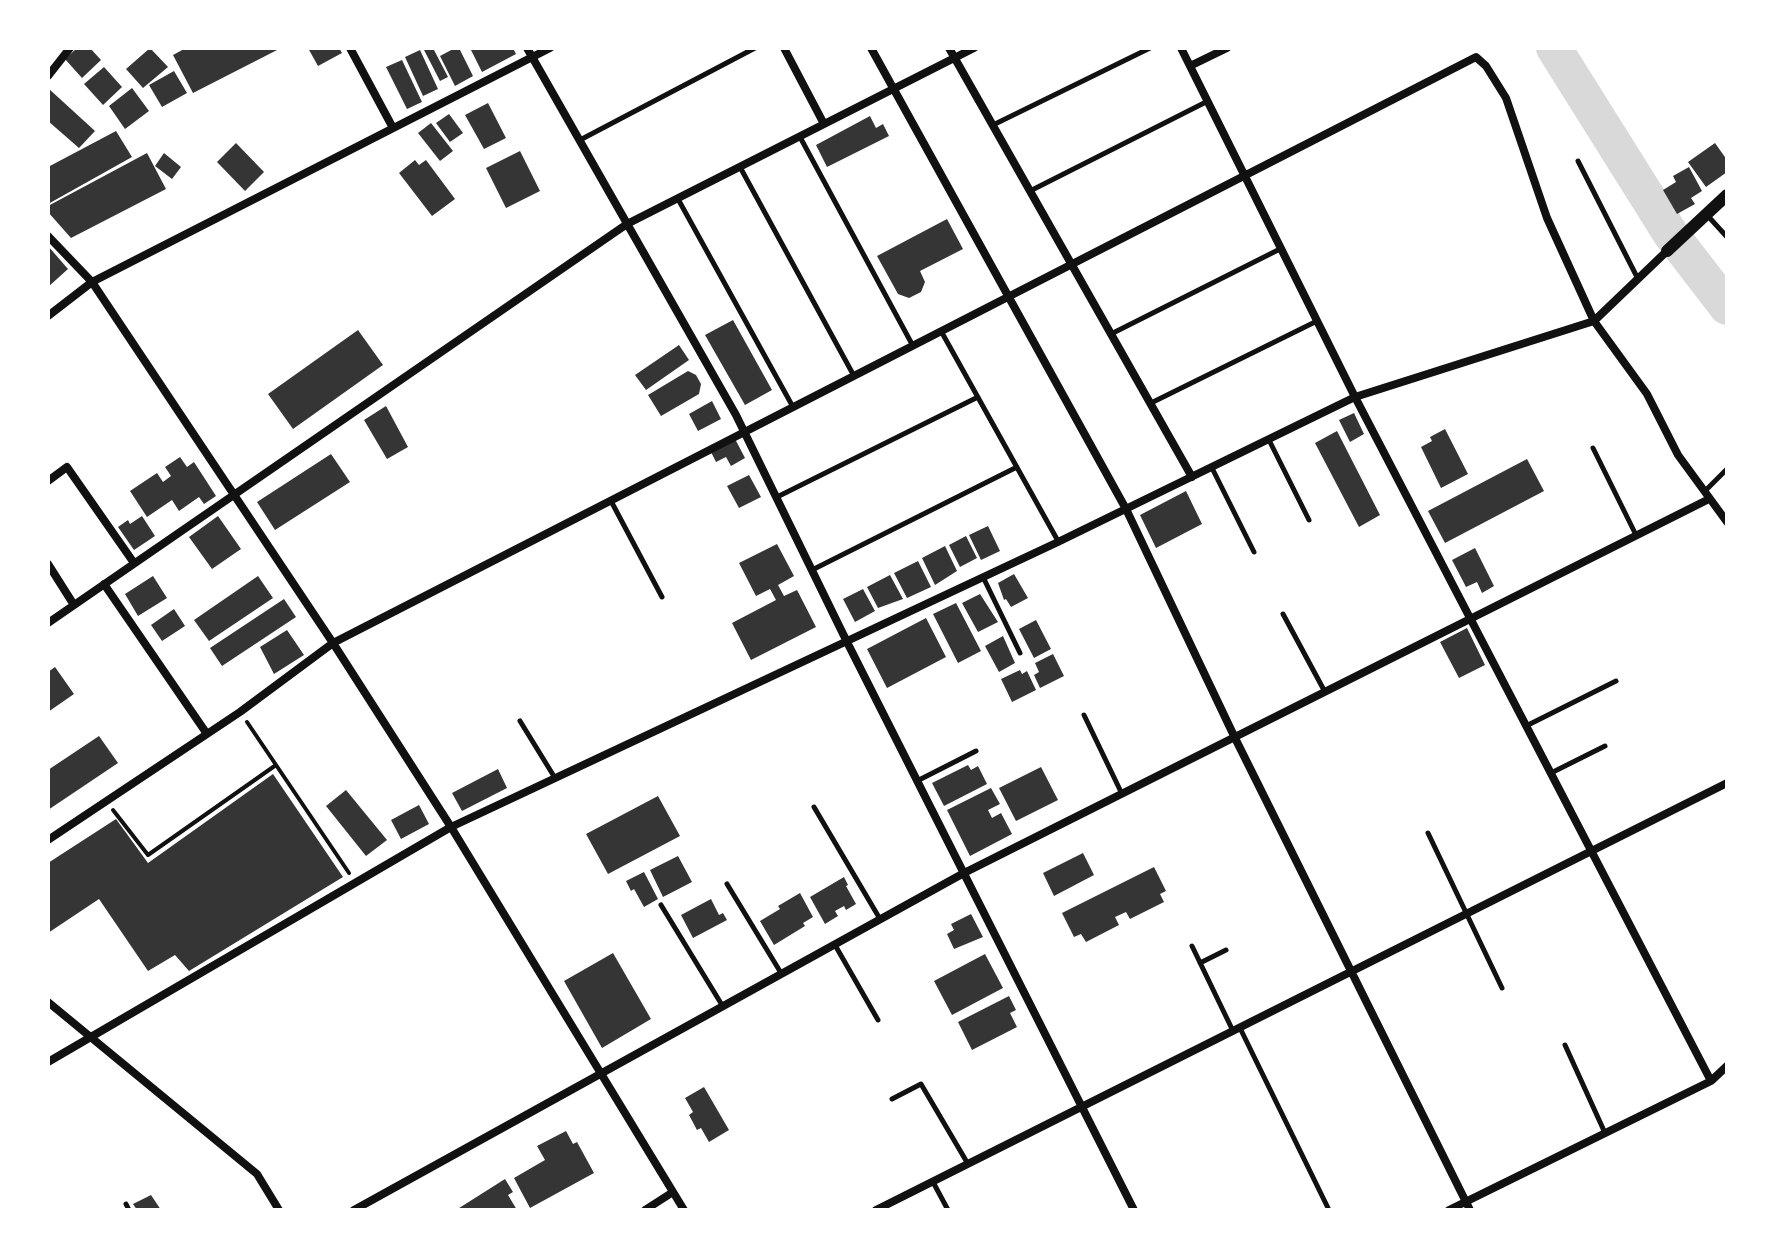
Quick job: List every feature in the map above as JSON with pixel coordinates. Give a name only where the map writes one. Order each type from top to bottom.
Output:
[{"type":"street","points":[[48,76],[70,48]]},
{"type":"street","points":[[350,48],[393,128]]},
{"type":"street","points":[[527,48],[744,432],[1134,1210]]},
{"type":"street","points":[[48,316],[92,282],[550,48]]},
{"type":"street","points":[[784,48],[824,124]]},
{"type":"street","points":[[871,48],[1126,509],[1235,738],[1468,1206]]},
{"type":"street","points":[[949,48],[1192,477]]},
{"type":"street","points":[[48,623],[627,224],[974,48]]},
{"type":"street","points":[[1181,48],[1355,397],[1711,1081]]},
{"type":"street","points":[[1190,66],[1227,48]]},
{"type":"street","points":[[48,840],[240,712],[333,643],[1476,57],[1486,66],[1506,98],[1547,218],[1594,321],[1647,394],[1678,455],[1727,522]]},
{"type":"street","points":[[48,1062],[451,827],[1058,542],[1355,397],[1594,321],[1727,195]]},
{"type":"street","points":[[48,236],[92,282],[333,643],[451,827],[684,1210]]},
{"type":"street","points":[[48,481],[67,467],[134,563]]},
{"type":"street","points":[[354,1210],[964,873],[1636,535],[1707,495]]},
{"type":"street","points":[[48,564],[74,605]]},
{"type":"street","points":[[104,584],[207,734]]},
{"type":"street","points":[[876,1210],[1727,783]]},
{"type":"street","points":[[48,1002],[257,1174],[279,1210]]},
{"type":"street","points":[[1449,1210],[1468,1206],[1711,1081],[1727,1066]]},
{"type":"street","points":[[645,1210],[673,1192]]},
{"type":"lane","points":[[579,141],[755,48]]},
{"type":"lane","points":[[993,125],[1150,48]]},
{"type":"lane","points":[[1470,48],[1476,57]]},
{"type":"lane","points":[[1030,191],[1208,101]]},
{"type":"lane","points":[[800,136],[913,346]]},
{"type":"lane","points":[[1578,161],[1638,279]]},
{"type":"lane","points":[[740,167],[854,376]]},
{"type":"lane","points":[[678,198],[793,407]]},
{"type":"lane","points":[[1706,214],[1727,237]]},
{"type":"lane","points":[[1111,334],[1281,248]]},
{"type":"lane","points":[[1150,404],[1317,321]]},
{"type":"lane","points":[[941,331],[1058,542]]},
{"type":"lane","points":[[776,498],[978,397]]},
{"type":"lane","points":[[1269,440],[1309,520]]},
{"type":"lane","points":[[1593,448],[1636,535]]},
{"type":"lane","points":[[812,570],[1017,467]]},
{"type":"lane","points":[[1212,468],[1254,552]]},
{"type":"lane","points":[[1707,495],[1727,469]]},
{"type":"lane","points":[[611,500],[662,597]]},
{"type":"lane","points":[[983,577],[1020,653]]},
{"type":"lane","points":[[1283,614],[1325,692]]},
{"type":"lane","points":[[1526,726],[1616,681]]},
{"type":"lane","points":[[1084,715],[1122,794]]},
{"type":"lane","points":[[520,721],[555,778]]},
{"type":"lane","points":[[1551,773],[1605,746]]},
{"type":"lane","points":[[917,781],[976,751]]},
{"type":"lane","points":[[814,807],[880,919]]},
{"type":"lane","points":[[1428,833],[1502,988]]},
{"type":"lane","points":[[727,884],[781,973]]},
{"type":"lane","points":[[661,905],[722,1005]]},
{"type":"lane","points":[[834,944],[878,1020]]},
{"type":"lane","points":[[1192,946],[1329,1210]]},
{"type":"lane","points":[[1200,963],[1226,950]]},
{"type":"lane","points":[[1565,1045],[1605,1133]]},
{"type":"lane","points":[[892,1099],[921,1084],[968,1164]]},
{"type":"lane","points":[[933,1182],[948,1210]]},
{"type":"path","points":[[240,712],[355,882]]},
{"type":"path","points":[[106,802],[148,855],[276,765]]},
{"type":"building","points":[[77,48],[90,48],[101,60],[82,78],[65,59]]},
{"type":"building","points":[[150,48],[168,67],[143,88],[126,69]]},
{"type":"building","points":[[186,48],[281,48],[193,93],[173,55]]},
{"type":"building","points":[[308,48],[339,48],[342,53],[318,66]]},
{"type":"building","points":[[423,48],[438,48],[434,50],[448,77],[440,81]]},
{"type":"building","points":[[459,48],[473,76],[455,86],[440,56]]},
{"type":"building","points":[[470,48],[513,48],[516,54],[482,72]]},
{"type":"building","points":[[420,50],[438,89],[423,96],[405,57]]},
{"type":"building","points":[[402,60],[422,102],[407,109],[386,67]]},
{"type":"building","points":[[104,67],[122,87],[103,105],[84,84]]},
{"type":"building","points":[[174,71],[187,93],[162,107],[149,85]]},
{"type":"building","points":[[48,88],[95,131],[79,148],[48,121]]},
{"type":"building","points":[[132,88],[149,111],[125,129],[109,106]]},
{"type":"building","points":[[488,103],[506,138],[484,149],[465,115]]},
{"type":"building","points":[[449,114],[463,133],[450,142],[436,123]]},
{"type":"building","points":[[870,116],[876,128],[883,124],[889,136],[827,167],[816,145]]},
{"type":"building","points":[[431,123],[453,151],[440,161],[418,133]]},
{"type":"building","points":[[116,131],[132,157],[48,204],[48,167]]},
{"type":"building","points":[[236,143],[264,172],[245,191],[217,162]]},
{"type":"building","points":[[1715,143],[1727,160],[1727,172],[1706,187],[1688,162]]},
{"type":"building","points":[[520,151],[540,191],[506,208],[486,168]]},
{"type":"building","points":[[147,153],[166,189],[71,238],[48,212],[48,206]]},
{"type":"building","points":[[164,153],[181,167],[172,179],[155,166]]},
{"type":"building","points":[[415,160],[419,165],[426,160],[455,199],[432,216],[399,173]]},
{"type":"building","points":[[1689,167],[1702,191],[1691,198],[1695,204],[1677,214],[1663,190],[1676,182],[1673,176]]},
{"type":"building","points":[[947,219],[963,249],[920,271],[925,282],[921,292],[909,298],[898,294],[877,256]]},
{"type":"building","points":[[48,246],[68,269],[48,287]]},
{"type":"building","points":[[733,320],[772,390],[745,405],[705,335]]},
{"type":"building","points":[[358,330],[383,365],[293,429],[268,394]]},
{"type":"building","points":[[679,345],[689,360],[646,390],[635,375]]},
{"type":"building","points":[[688,371],[696,375],[701,384],[699,394],[661,416],[648,395]]},
{"type":"building","points":[[712,401],[721,419],[698,431],[689,414]]},
{"type":"building","points":[[386,406],[408,447],[387,459],[364,420]]},
{"type":"building","points":[[1354,413],[1364,434],[1350,442],[1339,420]]},
{"type":"building","points":[[1445,429],[1468,474],[1441,488],[1421,447],[1432,441],[1430,437]]},
{"type":"building","points":[[1337,431],[1380,515],[1359,527],[1315,443]]},
{"type":"building","points":[[734,437],[745,458],[731,466],[726,457],[716,462],[710,450]]},
{"type":"building","points":[[331,454],[350,482],[275,530],[257,502]]},
{"type":"building","points":[[180,457],[187,467],[194,462],[216,496],[204,504],[199,497],[179,511],[172,500],[147,517],[130,491],[157,473],[163,482],[171,476],[165,467]]},
{"type":"building","points":[[1527,459],[1544,491],[1445,543],[1428,511]]},
{"type":"building","points":[[749,475],[761,497],[739,508],[727,486]]},
{"type":"building","points":[[1186,491],[1202,524],[1156,548],[1140,515]]},
{"type":"building","points":[[142,516],[155,536],[134,550],[118,527]]},
{"type":"building","points":[[218,516],[241,549],[212,569],[189,537]]},
{"type":"building","points":[[988,526],[1000,551],[981,560],[969,535]]},
{"type":"building","points":[[966,536],[977,558],[960,567],[949,545]]},
{"type":"building","points":[[777,544],[794,576],[778,585],[784,596],[797,590],[816,627],[751,660],[732,623],[776,600],[770,589],[756,596],[739,563]]},
{"type":"building","points":[[945,546],[957,571],[935,585],[922,558]]},
{"type":"building","points":[[1475,548],[1494,586],[1482,593],[1477,582],[1466,587],[1452,560]]},
{"type":"building","points":[[918,561],[931,587],[907,598],[894,573]]},
{"type":"building","points":[[1014,574],[1028,598],[1011,607],[1004,600],[998,583]]},
{"type":"building","points":[[890,575],[903,599],[878,608],[867,587]]},
{"type":"building","points":[[153,576],[167,598],[138,616],[125,594]]},
{"type":"building","points":[[258,576],[273,598],[209,641],[194,620]]},
{"type":"building","points":[[863,589],[875,611],[855,622],[843,599]]},
{"type":"building","points":[[980,594],[998,622],[978,632],[962,603]]},
{"type":"building","points":[[284,599],[296,617],[222,666],[210,648]]},
{"type":"building","points":[[956,603],[981,651],[958,663],[933,614]]},
{"type":"building","points":[[174,609],[185,626],[162,641],[151,625]]},
{"type":"building","points":[[926,618],[946,657],[887,688],[867,649]]},
{"type":"building","points":[[1036,620],[1051,649],[1034,658],[1019,629]]},
{"type":"building","points":[[1467,628],[1485,665],[1459,678],[1440,642]]},
{"type":"building","points":[[287,630],[304,655],[274,674],[260,647]]},
{"type":"building","points":[[1003,636],[1015,663],[999,672],[985,646]]},
{"type":"building","points":[[1053,654],[1064,676],[1040,688],[1034,675],[1039,672],[1035,663]]},
{"type":"building","points":[[55,667],[74,694],[48,712],[48,672]]},
{"type":"building","points":[[1020,670],[1022,674],[1027,671],[1036,690],[1012,702],[1001,679]]},
{"type":"building","points":[[99,736],[118,763],[48,810],[48,770]]},
{"type":"building","points":[[968,765],[971,770],[978,766],[987,784],[944,806],[932,783]]},
{"type":"building","points":[[1041,767],[1058,800],[1016,821],[999,788]]},
{"type":"building","points":[[498,769],[507,788],[462,811],[452,793]]},
{"type":"building","points":[[273,774],[343,877],[189,971],[175,955],[148,971],[99,899],[48,933],[48,863],[116,819],[148,863]]},
{"type":"building","points":[[991,788],[1000,804],[988,810],[992,818],[1001,813],[1012,834],[970,856],[947,810]]},
{"type":"building","points":[[346,790],[387,840],[366,856],[326,806]]},
{"type":"building","points":[[658,796],[680,836],[608,874],[586,834]]},
{"type":"building","points":[[419,805],[429,824],[401,839],[391,820]]},
{"type":"building","points":[[1083,853],[1094,875],[1054,896],[1043,873]]},
{"type":"building","points":[[678,856],[692,882],[663,897],[650,870]]},
{"type":"building","points":[[1154,867],[1166,891],[1160,894],[1164,902],[1130,919],[1126,912],[1115,917],[1119,925],[1086,942],[1081,934],[1074,937],[1062,913]]},
{"type":"building","points":[[644,872],[658,899],[644,907],[626,881]]},
{"type":"building","points":[[844,877],[856,904],[846,910],[844,906],[835,911],[838,916],[825,924],[810,897]]},
{"type":"building","points":[[800,893],[813,917],[803,923],[805,926],[774,945],[760,921]]},
{"type":"building","points":[[711,899],[719,915],[723,913],[727,920],[693,938],[681,915]]},
{"type":"building","points":[[971,914],[983,937],[954,949],[947,934],[954,930],[951,924]]},
{"type":"building","points":[[613,953],[651,1019],[602,1048],[564,981]]},
{"type":"building","points":[[985,954],[1003,988],[952,1015],[934,981]]},
{"type":"building","points":[[1009,996],[1016,1010],[1010,1013],[1017,1027],[972,1050],[958,1022]]},
{"type":"building","points":[[704,1087],[729,1130],[709,1142],[701,1128],[697,1130],[689,1115],[693,1112],[685,1098]]},
{"type":"building","points":[[566,1131],[573,1144],[577,1142],[594,1173],[530,1208],[514,1178],[545,1160],[537,1146]]},
{"type":"building","points":[[505,1179],[513,1192],[508,1195],[517,1210],[456,1210]]},
{"type":"building","points":[[151,1195],[161,1210],[137,1210],[133,1204]]},
{"type":"waterway","points":[[1554,48],[1670,233],[1727,307]]}]
